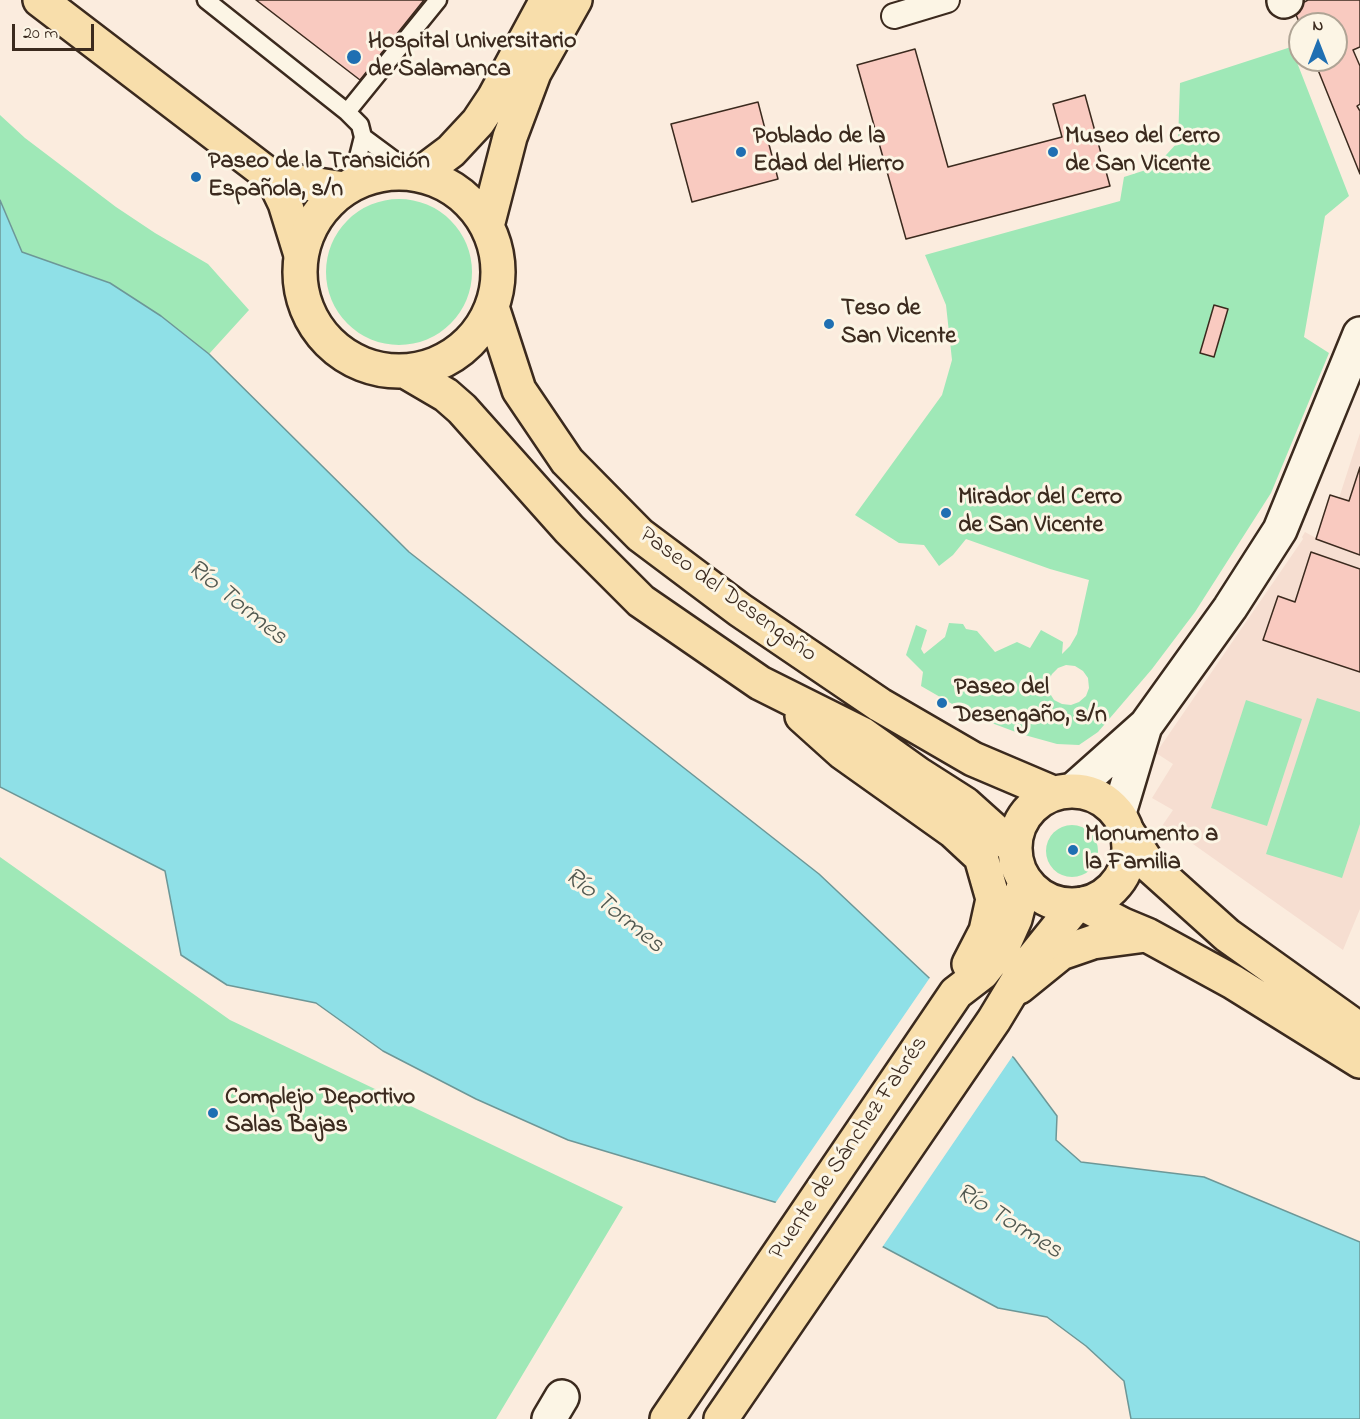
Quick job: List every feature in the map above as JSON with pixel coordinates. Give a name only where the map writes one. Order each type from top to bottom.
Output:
[{"type":"main road","points":[[40,0],[273,178],[285,203],[301,255]]},
{"type":"main road","points":[[416,175],[450,152],[478,122],[494,98],[547,0]]},
{"type":"main road","points":[[487,226],[510,137],[534,73],[575,0]]},
{"type":"main road","points":[[395,173],[416,175],[446,184],[469,202],[487,226],[493,238],[498,266],[496,294],[492,307],[475,335],[451,356],[436,364],[405,370],[377,368],[351,359],[329,342],[312,320],[302,294],[301,255],[311,226],[326,205],[348,187],[378,175],[395,173]]},
{"type":"main road","points":[[273,178],[348,187]]},
{"type":"main road","name":"Paseo del Desengaño","points":[[492,307],[519,390],[556,446],[578,474],[640,535],[740,610],[880,705],[973,759],[1063,792]]},
{"type":"main road","name":"Paseo del Desengaño","points":[[405,370],[446,395],[462,410],[569,529],[641,601],[775,691],[862,734],[965,804],[1014,848]]},
{"type":"main road","name":"Paseo del Desengaño","points":[[775,691],[842,752],[953,831],[981,857],[993,899],[986,931],[966,981]]},
{"type":"main road","points":[[1360,1015],[1227,935],[1149,865],[1123,823],[1099,797],[1063,792],[1037,802],[1025,814],[1017,831],[1014,848],[1017,865],[1025,880],[1039,895],[1056,903],[1080,905],[1147,935],[1233,982],[1360,1061]]},
{"type":"main road","points":[[1080,905],[1102,897],[1117,884],[1127,866],[1130,846],[1123,823]]},
{"type":"main road","name":"Puente de Sánchez Fabrés","points":[[667,1419],[966,981],[1002,948],[1015,919],[1025,880]]},
{"type":"main road","name":"Puente de Sánchez Fabrés","points":[[721,1419],[1010,996],[1030,962],[1080,905]]},
{"type":"main road","points":[[1010,996],[1061,953],[1092,942],[1147,935]]},
{"type":"street","points":[[894,16],[947,0]]},
{"type":"street","points":[[1063,792],[1146,725],[1230,608],[1280,530],[1360,334]]},
{"type":"street","points":[[1123,823],[1146,725]]},
{"type":"lane","points":[[206,0],[347,112],[360,125],[363,137],[348,187]]},
{"type":"lane","points":[[347,112],[438,0]]},
{"type":"lane","points":[[363,137],[416,175]]},
{"type":"shaded area","points":[[1360,433],[1360,909],[1343,950],[1193,844],[1162,826],[1173,810],[1152,798],[1173,764],[1156,753],[1303,539],[1305,532],[1316,538],[1330,495],[1339,498]]},
{"type":"green space","points":[[1288,48],[1288,72],[1301,72],[1349,196],[1325,216],[1304,337],[1329,353],[1271,493],[1195,612],[1152,669],[1098,732],[1079,745],[1057,744],[1021,734],[973,716],[921,686],[923,672],[906,655],[916,625],[927,630],[921,649],[924,654],[945,637],[949,623],[963,624],[966,629],[977,631],[995,652],[1017,642],[1030,648],[1041,630],[1063,642],[1062,654],[1077,634],[1089,580],[1050,569],[966,539],[953,555],[939,566],[924,545],[899,543],[855,515],[942,395],[952,360],[946,305],[925,255],[1120,201],[1124,177],[1155,167],[1178,142],[1180,83]],"holes":[[[1066,665],[1075,666],[1088,678],[1089,688],[1086,696],[1071,705],[1054,700],[1049,692],[1048,682],[1052,674],[1058,668]]]},
{"type":"green space","points":[[0,115],[25,138],[116,207],[208,264],[249,310],[209,354],[161,316],[110,283],[22,252],[0,199]]},
{"type":"green space","points":[[399,199],[427,204],[451,220],[467,244],[472,272],[467,300],[451,324],[427,340],[399,345],[371,340],[347,324],[331,300],[326,272],[331,244],[347,220],[371,204]]},
{"type":"green space","points":[[1317,698],[1360,712],[1360,824],[1342,878],[1266,854]]},
{"type":"green space","points":[[1246,700],[1302,719],[1267,826],[1211,808]]},
{"type":"green space","points":[[1072,825],[1082,827],[1090,833],[1096,841],[1098,851],[1096,861],[1090,869],[1082,875],[1072,877],[1062,875],[1054,869],[1048,861],[1046,851],[1048,841],[1054,833],[1062,827]]},
{"type":"green space","name":"Complejo Deportivo Salas Bajas","points":[[0,857],[230,1020],[623,1207],[496,1419],[0,1419]]},
{"type":"water","name":"Río Tormes","points":[[0,200],[22,252],[110,283],[161,316],[209,354],[409,552],[819,874],[1014,1058],[1057,1116],[1056,1140],[1081,1162],[1204,1177],[1360,1242],[1360,1419],[1131,1419],[1124,1381],[1086,1346],[1047,1317],[998,1308],[831,1219],[568,1140],[476,1099],[383,1051],[316,1003],[227,985],[181,955],[165,871],[0,787]]},
{"type":"pier","points":[[931,976],[1014,1054],[881,1249],[830,1222],[774,1205]]},
{"type":"building","name":"Hospital Universitario de Salamanca","points":[[256,0],[424,0],[360,80]]},
{"type":"building","points":[[1308,0],[1360,0],[1360,47],[1353,50],[1360,66],[1360,104],[1357,106],[1360,111],[1360,174],[1319,72],[1348,72],[1348,12],[1295,12],[1293,8]]},
{"type":"building","name":"Museo del Cerro de San Vicente","points":[[915,49],[948,167],[1062,137],[1053,104],[1085,95],[1110,186],[906,239],[857,65]]},
{"type":"building","points":[[758,102],[778,179],[692,202],[671,124]]},
{"type":"building","points":[[1214,305],[1228,309],[1214,357],[1200,353]]},
{"type":"building","points":[[1360,467],[1360,555],[1316,539],[1330,495],[1349,501]]},
{"type":"building","points":[[1311,552],[1360,569],[1360,672],[1263,640],[1278,596],[1295,602]]},
{"type":"place","name":"Hospital Universitario de Salamanca","points":[[354,57]]},
{"type":"place","name":"Poblado de la Edad del Hierro","points":[[741,152]]},
{"type":"place","name":"Museo del Cerro de San Vicente","points":[[1053,152]]},
{"type":"place","name":"Paseo de la Transición Española, s/n","points":[[196,177]]},
{"type":"place","name":"Teso de San Vicente","points":[[829,324]]},
{"type":"place","name":"Mirador del Cerro de San Vicente","points":[[946,513]]},
{"type":"place","name":"Paseo del Desengaño, s/n","points":[[942,703]]},
{"type":"place","name":"Monumento a la Familia","points":[[1073,850]]},
{"type":"place","name":"Complejo Deportivo Salas Bajas","points":[[213,1113]]}]
